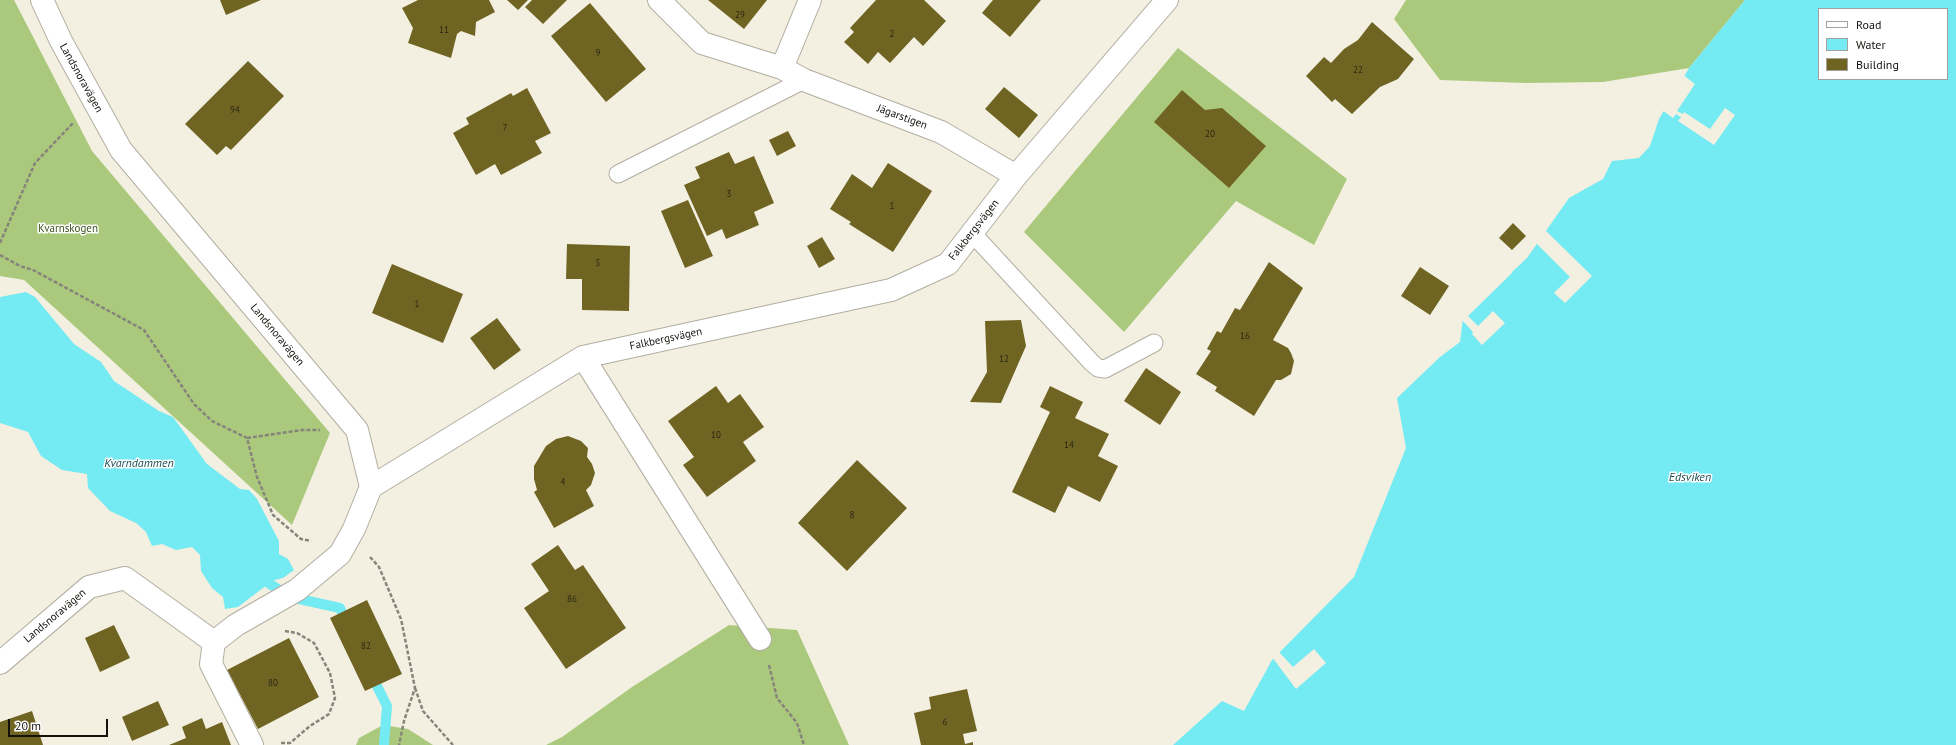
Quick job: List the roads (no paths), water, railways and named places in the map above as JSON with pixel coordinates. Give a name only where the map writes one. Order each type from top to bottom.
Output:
[{"type":"street","name":"Landsnoravägen","points":[[42,0],[61,41],[122,150],[357,430],[371,487]]},
{"type":"street","name":"Jägarstigen","points":[[659,0],[702,42],[782,68],[804,80],[941,132],[1016,176]]},
{"type":"street","points":[[782,68],[810,0]]},
{"type":"street","name":"Falkbergsvägen","points":[[371,487],[583,357],[891,290],[948,264],[1016,176],[1167,0]]},
{"type":"street","points":[[583,357],[760,639]]},
{"type":"street","points":[[252,745],[211,664],[214,642],[236,626],[297,590],[340,554],[346,544],[371,487]]},
{"type":"street","name":"Landsnoravägen","points":[[0,663],[89,587],[125,578],[214,642]]},
{"type":"lane","points":[[618,174],[804,80]]},
{"type":"lane","points":[[972,233],[1098,368],[1105,369],[1154,344]]},
{"type":"water","name":"Edsviken","points":[[1745,0],[1956,0],[1956,745],[1173,745],[1222,701],[1244,711],[1272,660],[1354,577],[1406,448],[1397,398],[1440,357],[1460,342],[1463,318],[1527,258],[1569,198],[1603,179],[1612,161],[1639,158],[1650,146],[1659,119],[1689,68]]},
{"type":"water","name":"Kvarndammen","points":[[26,292],[35,297],[74,344],[101,362],[114,381],[159,411],[173,417],[207,464],[240,489],[249,490],[257,499],[279,541],[279,554],[288,559],[294,570],[283,578],[267,582],[267,585],[238,607],[225,609],[223,597],[212,588],[201,571],[200,555],[192,547],[176,550],[162,544],[152,546],[146,532],[136,523],[110,511],[88,488],[87,474],[62,470],[41,456],[28,432],[0,423],[0,297]]},
{"type":"waterway","points":[[267,582],[290,597],[340,608],[347,624]]},
{"type":"waterway","points":[[371,674],[387,706],[384,745]]},
{"type":"park label","name":"Kvarnskogen","points":[[68,229]]}]
